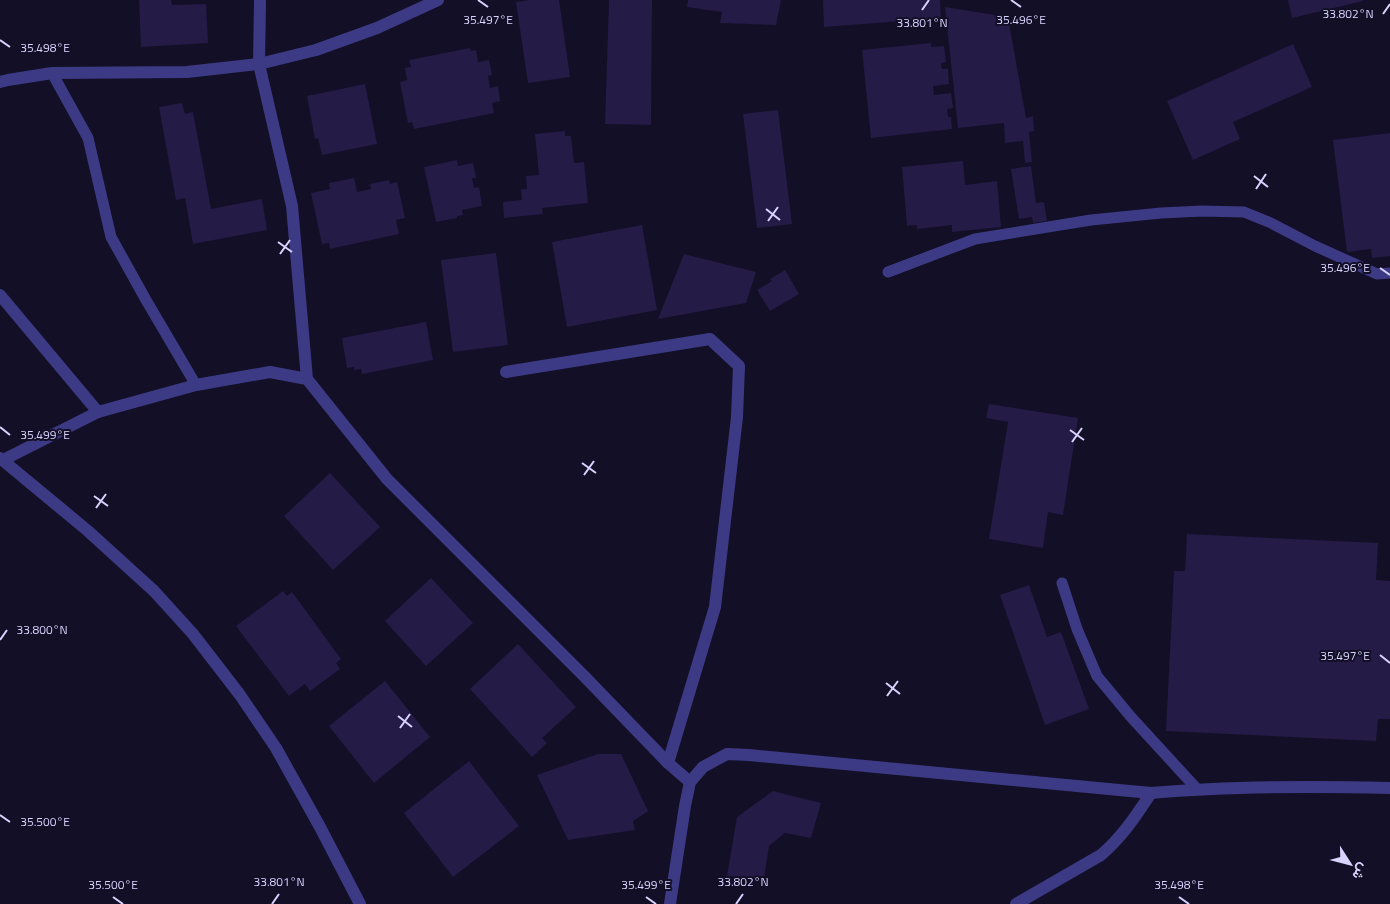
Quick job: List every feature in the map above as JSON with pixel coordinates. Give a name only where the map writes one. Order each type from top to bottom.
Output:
[{"type":"street","points":[[260,0],[259,64],[292,206],[307,379],[387,479],[668,763],[690,782]]},
{"type":"street","points":[[0,82],[52,74],[187,72],[259,64],[316,50],[377,28],[438,0]]},
{"type":"street","points":[[0,295],[98,412]]},
{"type":"street","points":[[506,372],[710,339],[739,366],[737,417],[715,607],[668,763]]},
{"type":"street","points":[[307,379],[270,372],[196,385],[98,412],[1,459],[88,531],[154,591],[193,634],[240,695],[276,748],[360,904]]},
{"type":"street","points":[[670,904],[690,782],[703,767],[727,754],[1151,793],[1197,789],[1390,788]]},
{"type":"street","points":[[1016,904],[1101,856],[1123,834],[1151,793]]},
{"type":"lane","points":[[52,74],[88,138],[111,237],[196,385]]},
{"type":"lane","points":[[888,272],[975,239],[1091,220],[1202,211],[1244,212],[1377,274],[1390,273]]},
{"type":"lane","points":[[1062,582],[1076,629],[1097,676],[1130,717],[1197,789]]},
{"type":"building","points":[[139,0],[171,0],[172,5],[206,4],[208,43],[141,47]]},
{"type":"building","points":[[559,0],[570,77],[528,83],[516,2]]},
{"type":"building","points":[[609,0],[652,0],[651,125],[605,124]]},
{"type":"building","points":[[688,0],[781,0],[776,25],[720,23],[722,12],[687,7]]},
{"type":"building","points":[[823,0],[940,0],[941,18],[824,27]]},
{"type":"building","points":[[1288,0],[1363,0],[1363,1],[1292,18]]},
{"type":"building","points":[[945,7],[1008,17],[1026,118],[1033,116],[1034,131],[1029,132],[1032,162],[1025,163],[1023,141],[1005,143],[1004,123],[958,128]]},
{"type":"building","points":[[931,43],[931,47],[944,46],[946,62],[941,63],[942,69],[948,69],[949,84],[933,86],[934,95],[951,93],[953,108],[947,109],[948,117],[951,117],[952,129],[871,138],[862,50]]},
{"type":"building","points":[[1293,44],[1312,87],[1233,122],[1240,139],[1193,160],[1167,101]]},
{"type":"building","points":[[470,48],[471,51],[476,50],[478,62],[489,60],[492,75],[488,76],[490,88],[498,86],[500,101],[492,103],[494,113],[414,129],[412,122],[408,123],[400,82],[407,80],[405,68],[411,67],[409,60]]},
{"type":"building","points":[[365,84],[377,144],[322,155],[318,138],[315,139],[307,96]]},
{"type":"building","points":[[182,103],[185,114],[193,112],[211,209],[262,199],[267,230],[193,244],[185,198],[176,200],[159,107]]},
{"type":"building","points":[[778,110],[792,224],[757,228],[743,114]]},
{"type":"building","points":[[565,131],[565,136],[571,136],[574,163],[584,162],[588,203],[542,208],[543,214],[504,218],[503,202],[522,200],[521,189],[527,189],[526,176],[539,175],[535,134]]},
{"type":"building","points":[[1390,133],[1390,256],[1372,258],[1371,249],[1347,252],[1333,140]]},
{"type":"building","points":[[457,160],[458,166],[473,163],[476,178],[472,178],[474,188],[479,187],[482,206],[462,210],[463,215],[457,216],[457,218],[436,222],[424,167]]},
{"type":"building","points":[[963,161],[965,185],[997,181],[1001,227],[952,232],[952,225],[917,229],[917,225],[907,226],[902,167]]},
{"type":"building","points":[[1031,166],[1036,203],[1044,202],[1047,221],[1033,223],[1032,217],[1019,219],[1011,169]]},
{"type":"building","points":[[354,178],[357,192],[371,189],[370,184],[389,180],[390,184],[397,182],[405,218],[396,220],[399,234],[330,249],[329,243],[322,244],[311,193],[330,189],[329,183]]},
{"type":"building","points":[[642,225],[657,310],[567,327],[552,242]]},
{"type":"building","points":[[496,253],[508,345],[453,352],[441,260]]},
{"type":"building","points":[[684,254],[756,272],[746,303],[658,319]]},
{"type":"building","points":[[785,270],[799,294],[770,311],[757,290]]},
{"type":"building","points":[[426,322],[433,360],[362,374],[361,369],[347,368],[342,338]]},
{"type":"building","points":[[989,404],[1078,418],[1063,515],[1048,512],[1043,548],[989,539],[1008,422],[986,418]]},
{"type":"building","points":[[330,473],[380,527],[333,570],[284,516]]},
{"type":"building","points":[[1187,534],[1378,543],[1376,580],[1390,581],[1390,719],[1378,719],[1376,741],[1166,731],[1174,571],[1185,571]]},
{"type":"building","points":[[431,578],[473,623],[426,666],[385,621]]},
{"type":"building","points":[[1029,585],[1047,637],[1061,632],[1089,709],[1045,725],[1000,595]]},
{"type":"building","points":[[283,591],[287,596],[292,592],[341,659],[336,663],[340,669],[310,691],[305,684],[289,696],[236,626]]},
{"type":"building","points":[[518,644],[576,707],[542,738],[547,743],[532,757],[470,689]]},
{"type":"building","points":[[385,681],[430,737],[374,783],[329,726]]},
{"type":"building","points":[[598,754],[621,754],[648,811],[633,821],[635,830],[568,840],[537,775]]},
{"type":"building","points":[[469,761],[519,826],[453,877],[404,813]]},
{"type":"building","points":[[773,791],[821,803],[811,838],[785,833],[769,846],[764,878],[727,876],[737,817]]}]
